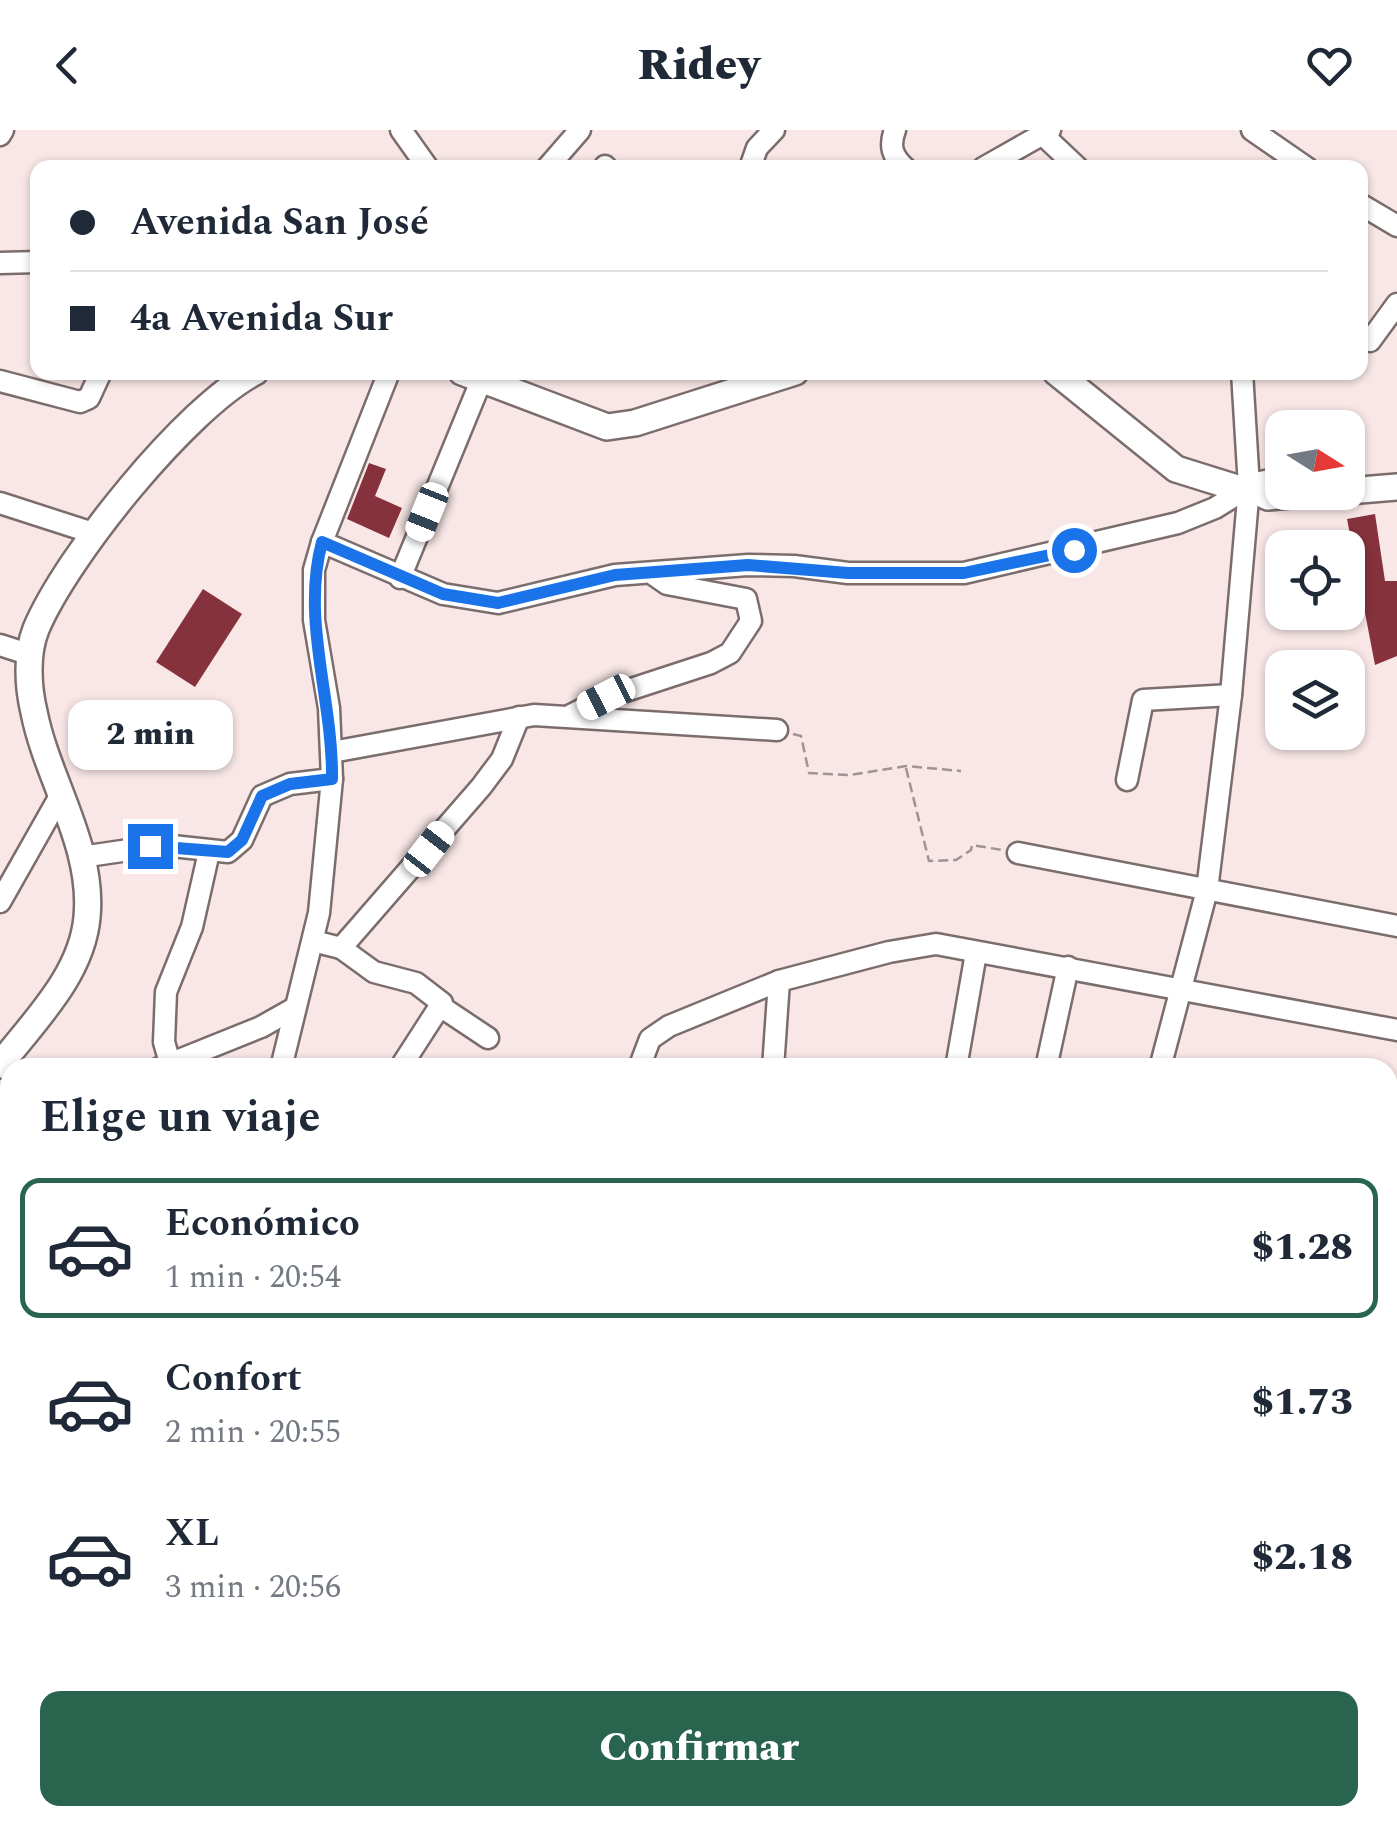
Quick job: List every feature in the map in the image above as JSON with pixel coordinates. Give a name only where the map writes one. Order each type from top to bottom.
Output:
[{"type":"main road","points":[[6,1058],[60,989],[80,949],[88,913],[81,857],[33,708],[30,655],[34,632],[58,587],[96,534],[200,411],[244,380]]},
{"type":"main road","points":[[480,380],[606,427],[635,424],[770,380]]},
{"type":"main road","points":[[1066,380],[1176,469],[1221,486],[1265,484]]},
{"type":"main road","points":[[1365,475],[1397,472]]},
{"type":"main road","points":[[1365,489],[1397,486]]},
{"type":"main road","points":[[1249,487],[1265,495]]},
{"type":"street","points":[[554,160],[580,130]]},
{"type":"street","points":[[753,160],[757,148],[774,130]]},
{"type":"street","points":[[895,130],[890,142],[896,160]]},
{"type":"street","points":[[1252,130],[1295,160]]},
{"type":"street","points":[[997,160],[1047,132],[1071,160]]},
{"type":"street","points":[[406,134],[423,160]]},
{"type":"street","points":[[1368,209],[1397,226]]},
{"type":"street","points":[[0,263],[30,262]]},
{"type":"street","points":[[1370,341],[1397,304]]},
{"type":"street","points":[[0,381],[80,402],[89,398],[97,380]]},
{"type":"street","points":[[283,1058],[292,1008],[312,941],[332,779],[332,752],[314,620],[314,570],[386,380]]},
{"type":"street","points":[[400,578],[471,380]]},
{"type":"street","points":[[1163,1058],[1207,890],[1231,694],[1249,487],[1242,380]]},
{"type":"street","points":[[322,542],[443,594],[498,603],[615,575],[748,565],[848,573],[964,573],[1178,523],[1249,487]]},
{"type":"street","points":[[0,504],[96,534]]},
{"type":"street","points":[[571,716],[606,697],[711,663],[730,652],[742,638],[751,621],[746,599],[667,584],[652,574]]},
{"type":"street","points":[[0,645],[30,655]]},
{"type":"street","points":[[1127,780],[1143,700],[1231,694]]},
{"type":"street","points":[[332,752],[519,718],[571,716],[777,730]]},
{"type":"street","points":[[341,948],[502,759],[519,718]]},
{"type":"street","points":[[81,857],[163,845],[209,852],[237,847],[262,796],[274,788],[332,779]]},
{"type":"street","points":[[0,902],[60,796]]},
{"type":"street","points":[[165,1058],[166,992],[192,927],[209,852]]},
{"type":"street","points":[[1018,854],[1397,926]]},
{"type":"street","points":[[312,941],[341,948],[374,972],[416,984],[442,1002],[406,1058]]},
{"type":"street","points":[[643,1058],[650,1039],[669,1026],[780,981],[889,952],[936,944],[1397,1030]]},
{"type":"street","points":[[958,1058],[976,954]]},
{"type":"street","points":[[1048,1058],[1068,967]]},
{"type":"street","points":[[773,1058],[780,981]]},
{"type":"street","points":[[440,1006],[488,1038]]},
{"type":"street","points":[[184,1058],[260,1027],[292,1008]]},
{"type":"path","points":[[777,730],[802,736],[808,773],[850,774],[906,766],[961,771]]},
{"type":"path","points":[[906,766],[928,861],[956,860],[972,845],[1018,854]]},
{"type":"building","points":[[369,463],[386,469],[375,496],[402,508],[389,538],[347,519]]},
{"type":"building","points":[[1375,514],[1385,581],[1397,581],[1397,656],[1375,665],[1365,613],[1365,530],[1349,530],[1347,519]]},
{"type":"building","points":[[203,589],[242,614],[195,687],[156,662]]},
{"type":"route","points":[[150,846],[228,852],[242,840],[262,796],[290,784],[332,779],[329,708],[314,620],[314,570],[322,542],[443,594],[498,603],[615,575],[748,565],[848,573],[964,573],[1074,550]]}]
